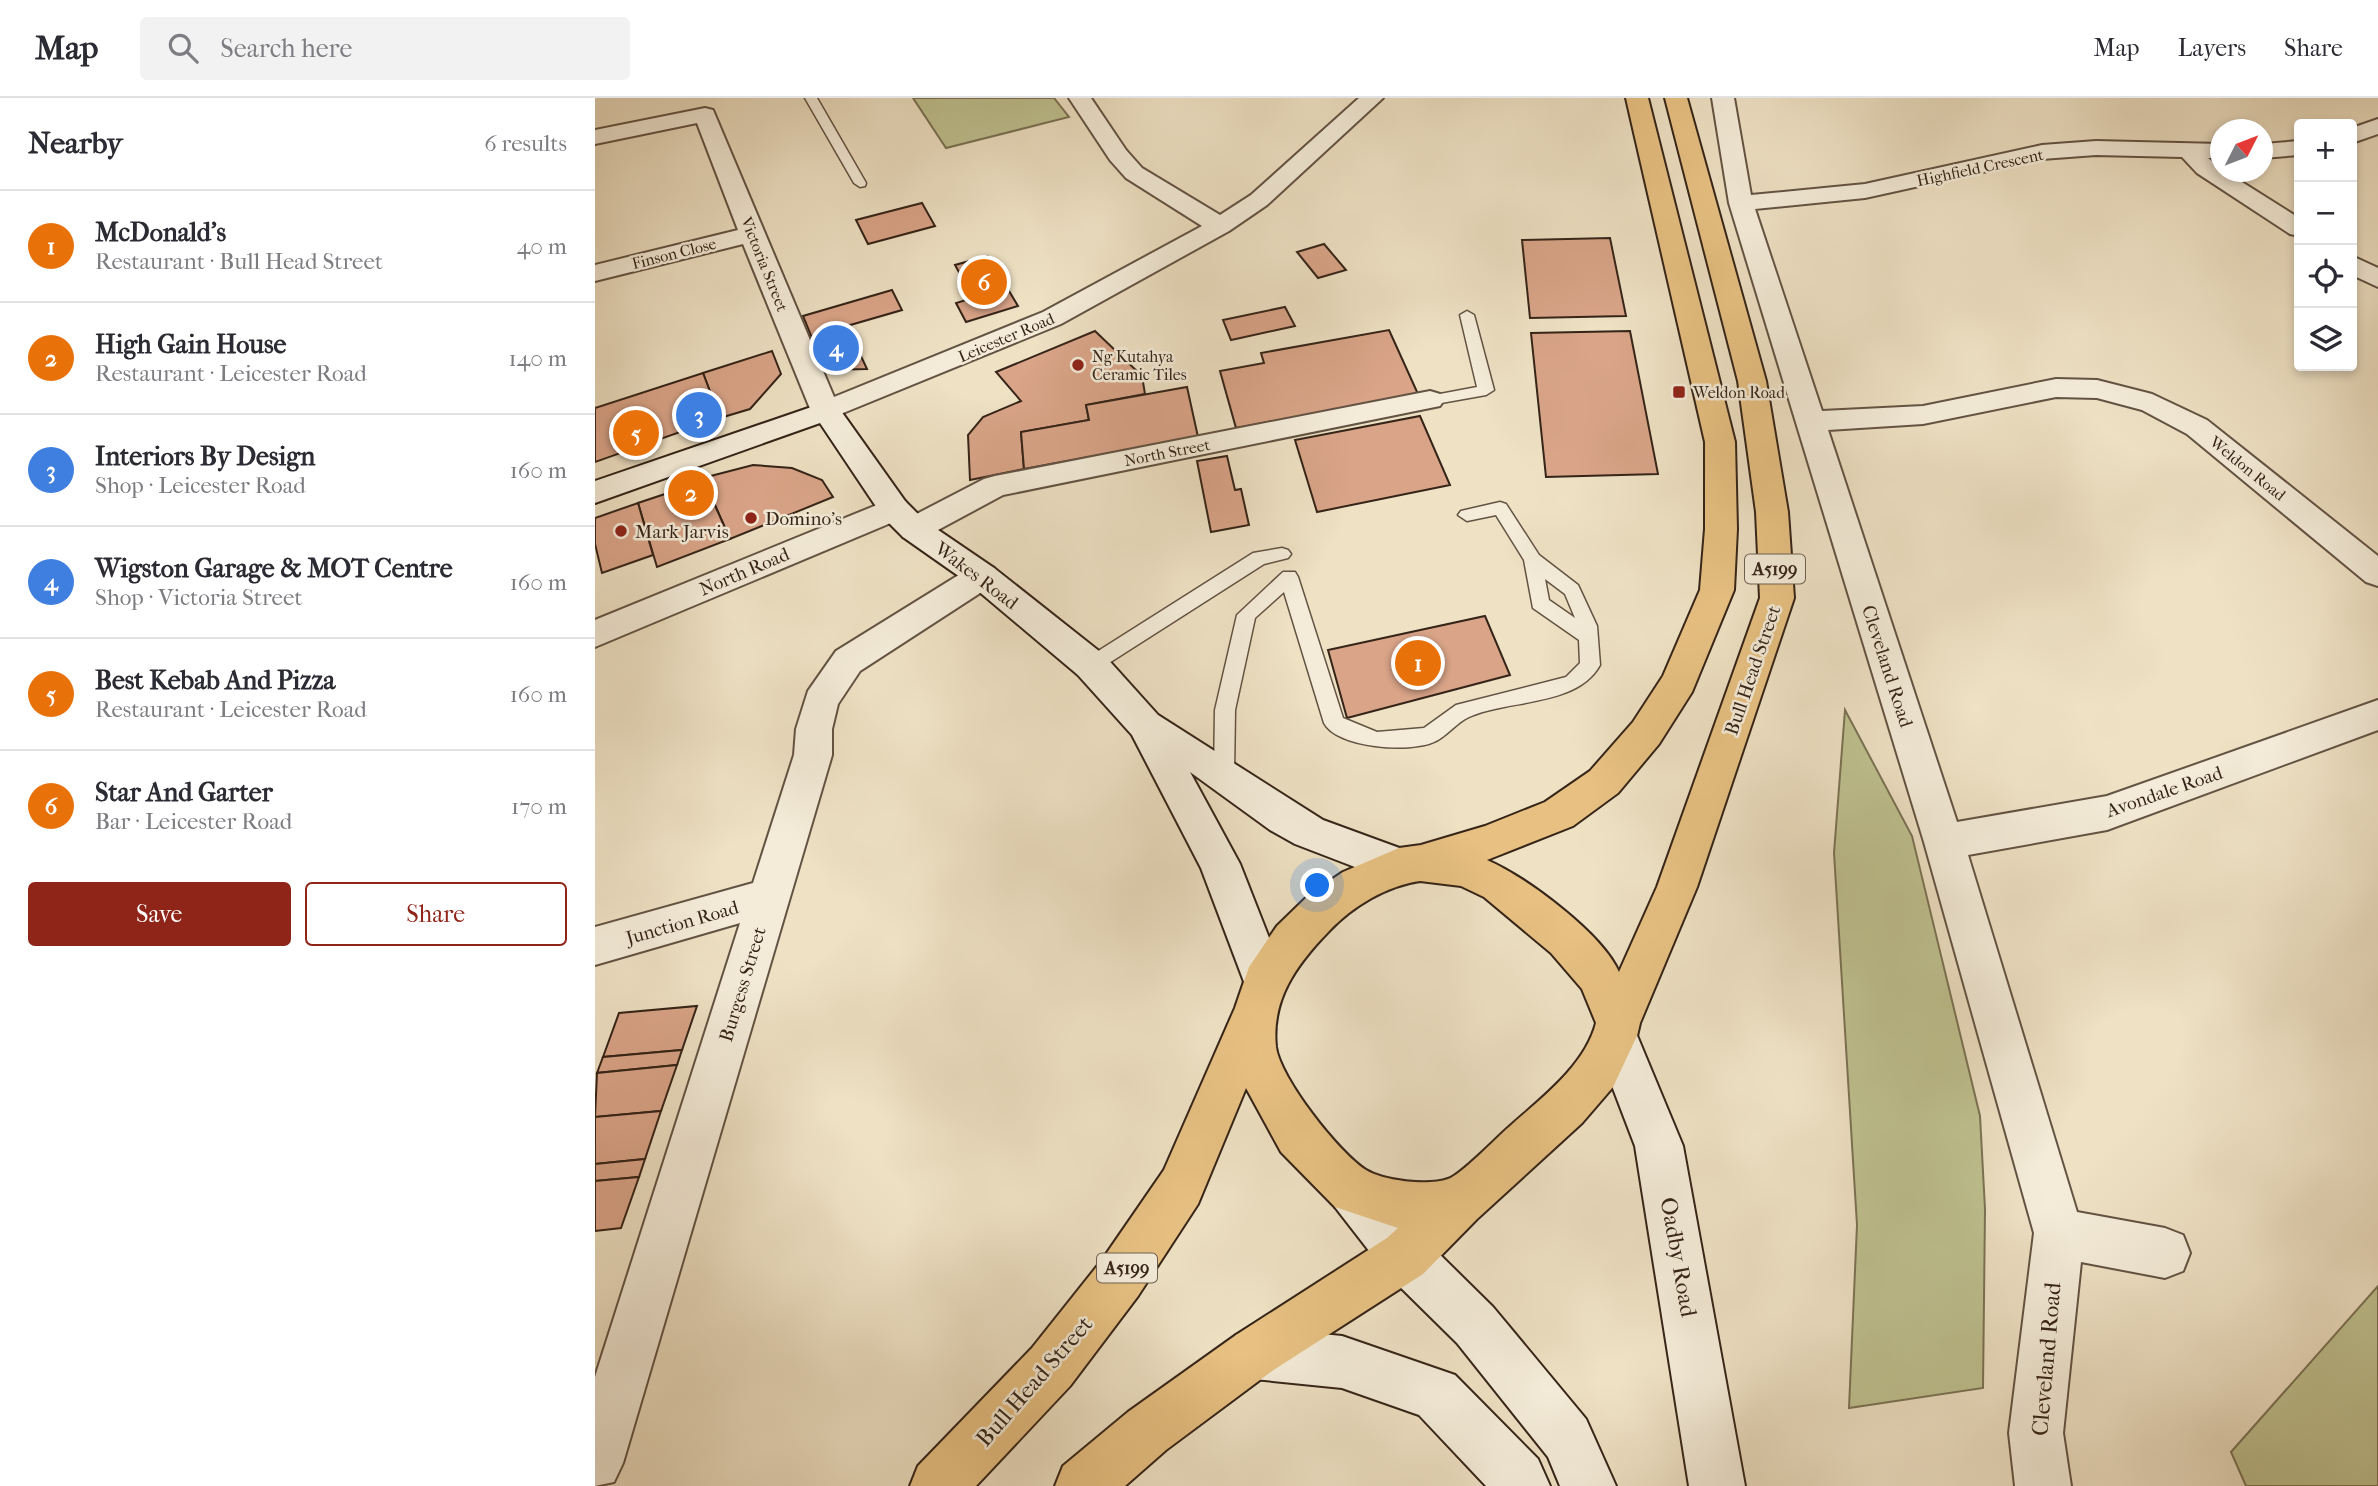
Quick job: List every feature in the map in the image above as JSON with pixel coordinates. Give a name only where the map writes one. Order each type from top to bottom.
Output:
[{"type":"main road","name":"A5199","points":[[1410,864],[1490,842],[1559,814],[1604,782],[1646,733],[1679,682],[1717,590],[1721,529],[1720,442],[1637,98]]},
{"type":"main road","name":"Bull Head Street","points":[[1460,1202],[1566,1107],[1597,1071],[1677,887],[1711,781],[1737,719],[1777,598],[1772,512],[1752,381],[1676,98]]},
{"type":"main road","name":"Bull Head Street","points":[[938,1486],[1051,1367],[1120,1278],[1181,1187],[1260,996],[1292,940],[1324,908],[1357,886],[1410,864]]},
{"type":"main road","points":[[1410,864],[1465,869],[1498,884],[1566,939],[1599,976],[1617,1029]]},
{"type":"main road","points":[[1260,996],[1254,1048],[1268,1087],[1298,1135],[1352,1191],[1410,1207],[1460,1202]]},
{"type":"main road","points":[[1083,1486],[1147,1431],[1254,1353],[1405,1256],[1460,1202]]},
{"type":"street","points":[[1080,98],[1118,155],[1134,173],[1220,226]]},
{"type":"street","name":"Leicester Road","points":[[595,492],[826,411],[1052,318],[1220,226],[1259,200],[1372,98]]},
{"type":"street","name":"Cleveland Road","points":[[1723,98],[1741,203],[1944,842],[2059,1233],[2036,1433],[2043,1486]]},
{"type":"street","name":"Victoria Street","points":[[595,137],[705,115],[826,411]]},
{"type":"street","points":[[2357,134],[2378,126]]},
{"type":"street","name":"Highfield Crescent","points":[[1741,203],[1865,191],[2042,152],[2097,148],[2210,151]]},
{"type":"street","points":[[2273,151],[2294,149]]},
{"type":"street","points":[[2189,151],[2205,168],[2294,226]]},
{"type":"street","name":"Finson Close","points":[[595,273],[752,234]]},
{"type":"street","points":[[2357,267],[2378,279]]},
{"type":"street","name":"Weldon Road","points":[[1812,421],[1923,415],[2056,388],[2097,389],[2152,403],[2197,427],[2378,574]]},
{"type":"street","name":"North Street","points":[[904,519],[995,486],[1430,400]]},
{"type":"street","name":"Wakes Road","points":[[826,411],[904,519],[982,576],[1091,665],[1145,725],[1220,864],[1260,996]]},
{"type":"street","name":"North Road","points":[[595,634],[904,519]]},
{"type":"street","name":"Burgess Street","points":[[595,1463],[813,755],[814,729],[821,701],[848,662],[982,576]]},
{"type":"street","name":"Avondale Road","points":[[1944,842],[2107,813],[2378,715]]},
{"type":"street","name":"Wakes Road","points":[[1145,725],[1224,774],[1284,818],[1309,832],[1410,864]]},
{"type":"street","name":"Junction Road","points":[[595,946],[768,897]]},
{"type":"street","name":"Oadby Road","points":[[1617,1029],[1659,1146],[1717,1486]]},
{"type":"street","points":[[1352,1191],[1405,1256],[1475,1325],[1567,1438],[1588,1486]]},
{"type":"street","points":[[2059,1233],[2165,1253]]},
{"type":"street","points":[[1254,1353],[1342,1362],[1436,1394],[1522,1486]]},
{"type":"lane","points":[[811,98],[860,183]]},
{"type":"lane","points":[[1430,400],[1486,390],[1467,315]]},
{"type":"lane","points":[[1224,774],[1225,710],[1245,615],[1289,577],[1334,723],[1345,730],[1377,740],[1428,736],[1463,711],[1572,683],[1590,665],[1588,626],[1572,590],[1533,560],[1500,508],[1467,515]]},
{"type":"lane","points":[[1091,665],[1259,558],[1282,554]]},
{"type":"lane","points":[[1533,560],[1540,603],[1589,637]]},
{"type":"green space","points":[[913,98],[1054,98],[1069,117],[946,148]]},
{"type":"green space","points":[[1845,710],[1912,836],[1980,1116],[1985,1209],[1983,1388],[1849,1408],[1857,1225],[1834,853]]},
{"type":"green space","points":[[2378,1286],[2378,1486],[2246,1486],[2231,1452]]},
{"type":"building","points":[[922,203],[935,226],[868,244],[856,220]]},
{"type":"building","points":[[1610,238],[1626,316],[1530,318],[1522,240]]},
{"type":"building","points":[[1324,244],[1346,270],[1318,278],[1297,252]]},
{"type":"building","points":[[988,256],[1018,306],[966,322],[956,303],[973,298],[955,265]]},
{"type":"building","points":[[892,290],[902,310],[847,326],[867,369],[825,370],[803,316]]},
{"type":"building","points":[[1285,307],[1295,326],[1231,340],[1223,320]]},
{"type":"building","points":[[1389,330],[1418,394],[1236,428],[1220,371],[1264,363],[1261,353]]},
{"type":"building","points":[[1095,331],[1142,376],[1145,394],[1086,405],[1089,420],[1021,432],[1024,469],[970,480],[968,435],[983,417],[1021,401],[996,372]]},
{"type":"building","points":[[1630,331],[1658,474],[1546,477],[1531,333]]},
{"type":"building","points":[[772,351],[781,374],[750,409],[720,418],[703,373]]},
{"type":"building","points":[[703,373],[720,418],[595,462],[595,408]]},
{"type":"building","points":[[1187,387],[1198,437],[1024,469],[1021,432],[1089,420],[1086,405]]},
{"type":"building","points":[[1420,416],[1450,485],[1317,512],[1295,440]]},
{"type":"building","points":[[1227,456],[1235,490],[1241,489],[1249,525],[1211,532],[1197,461]]},
{"type":"building","name":"Domino's","points":[[753,465],[792,468],[822,480],[833,497],[730,539],[703,478]]},
{"type":"building","points":[[704,481],[730,539],[657,567],[638,503]]},
{"type":"building","name":"Mark Jarvis","points":[[638,503],[653,555],[602,573],[595,544],[595,518]]},
{"type":"building","points":[[1485,616],[1510,675],[1347,718],[1328,650]]},
{"type":"building","points":[[697,1006],[682,1050],[603,1057],[619,1013]]},
{"type":"building","points":[[682,1050],[677,1065],[597,1073],[603,1057]]},
{"type":"building","points":[[677,1065],[661,1111],[595,1117],[597,1073]]},
{"type":"building","points":[[661,1111],[645,1159],[595,1164],[595,1117]]},
{"type":"building","points":[[645,1159],[639,1177],[595,1181],[595,1164]]},
{"type":"building","points":[[639,1177],[621,1228],[595,1231],[595,1181]]},
{"type":"place","name":"Star And Garter","points":[[984,282]]},
{"type":"place","name":"Wigston Garage & MOT Centre","points":[[836,348]]},
{"type":"place","name":"Ng Kutahya Ceramic Tiles","points":[[1078,365]]},
{"type":"place","name":"Weldon Road","points":[[1679,392]]},
{"type":"place","name":"Interiors By Design","points":[[699,415]]},
{"type":"place","name":"Best Kebab And Pizza","points":[[636,433]]},
{"type":"place","name":"High Gain House","points":[[691,493]]},
{"type":"place","name":"Domino's","points":[[751,518]]},
{"type":"place","name":"Mark Jarvis","points":[[621,531]]},
{"type":"place","name":"McDonald's","points":[[1418,663]]}]
